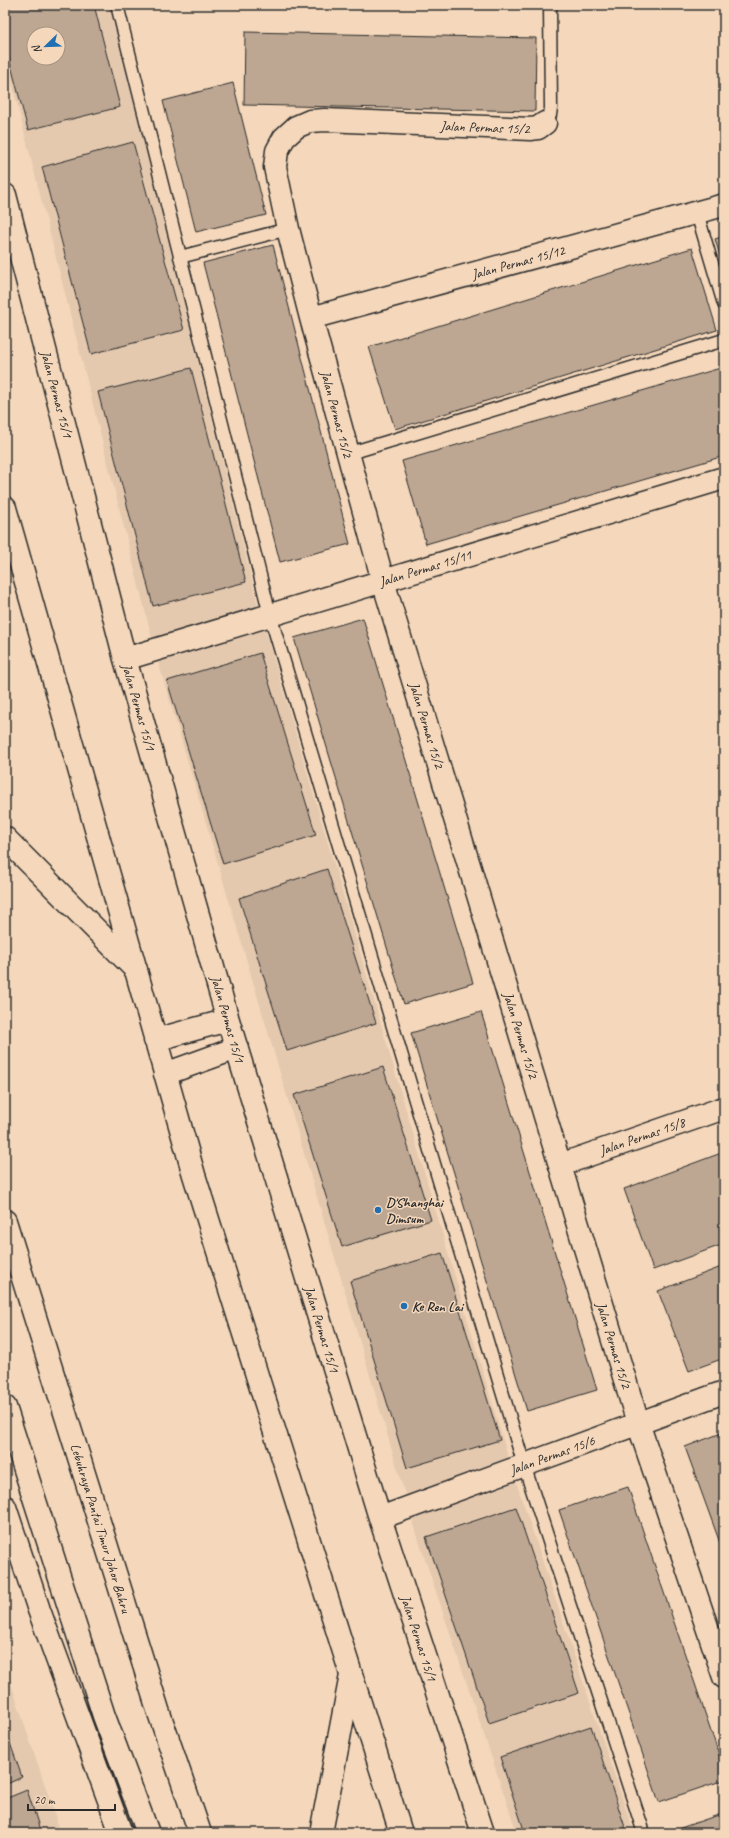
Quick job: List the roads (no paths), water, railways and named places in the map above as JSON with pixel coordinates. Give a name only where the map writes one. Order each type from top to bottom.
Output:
[{"type":"main road","name":"Jalan Permas 15/2","points":[[545,123],[538,128],[530,129],[310,121],[296,127],[284,138],[277,151],[275,167],[288,229],[311,318],[383,581],[638,1423],[724,1677]]},
{"type":"main road","name":"Jalan Permas 15/1","points":[[5,195],[125,659],[236,1048],[380,1518],[483,1833]]},
{"type":"main road","name":"Jalan Permas 15/12","points":[[311,318],[724,205]]},
{"type":"main road","name":"Jalan Permas 15/11","points":[[125,659],[724,478]]},
{"type":"main road","points":[[5,508],[199,1191],[401,1833]]},
{"type":"main road","points":[[5,838],[136,970]]},
{"type":"main road","points":[[155,1040],[228,1020]]},
{"type":"main road","points":[[165,1074],[236,1048]]},
{"type":"main road","name":"Jalan Permas 15/8","points":[[560,1165],[724,1108]]},
{"type":"main road","name":"Lebuhraya Pantai Timur Johor Bahru","points":[[5,1222],[158,1710],[200,1833]]},
{"type":"main road","name":"Jalan Permas 15/6","points":[[380,1518],[724,1392]]},
{"type":"main road","points":[[5,1407],[104,1716],[148,1833]]},
{"type":"main road","points":[[5,1507],[40,1610],[121,1833]]},
{"type":"main road","points":[[321,1833],[351,1676]]},
{"type":"lane","points":[[117,5],[270,615],[524,1465],[644,1833]]},
{"type":"lane","name":"Jalan Permas 15/2","points":[[545,123],[552,108],[550,5]]},
{"type":"lane","points":[[697,213],[724,304]]},
{"type":"lane","points":[[180,257],[288,229]]},
{"type":"lane","points":[[347,454],[724,340]]},
{"type":"place","name":"D'Shanghai Dimsum","points":[[378,1210]]},
{"type":"place","name":"Ke Ren Lai","points":[[404,1306]]}]
